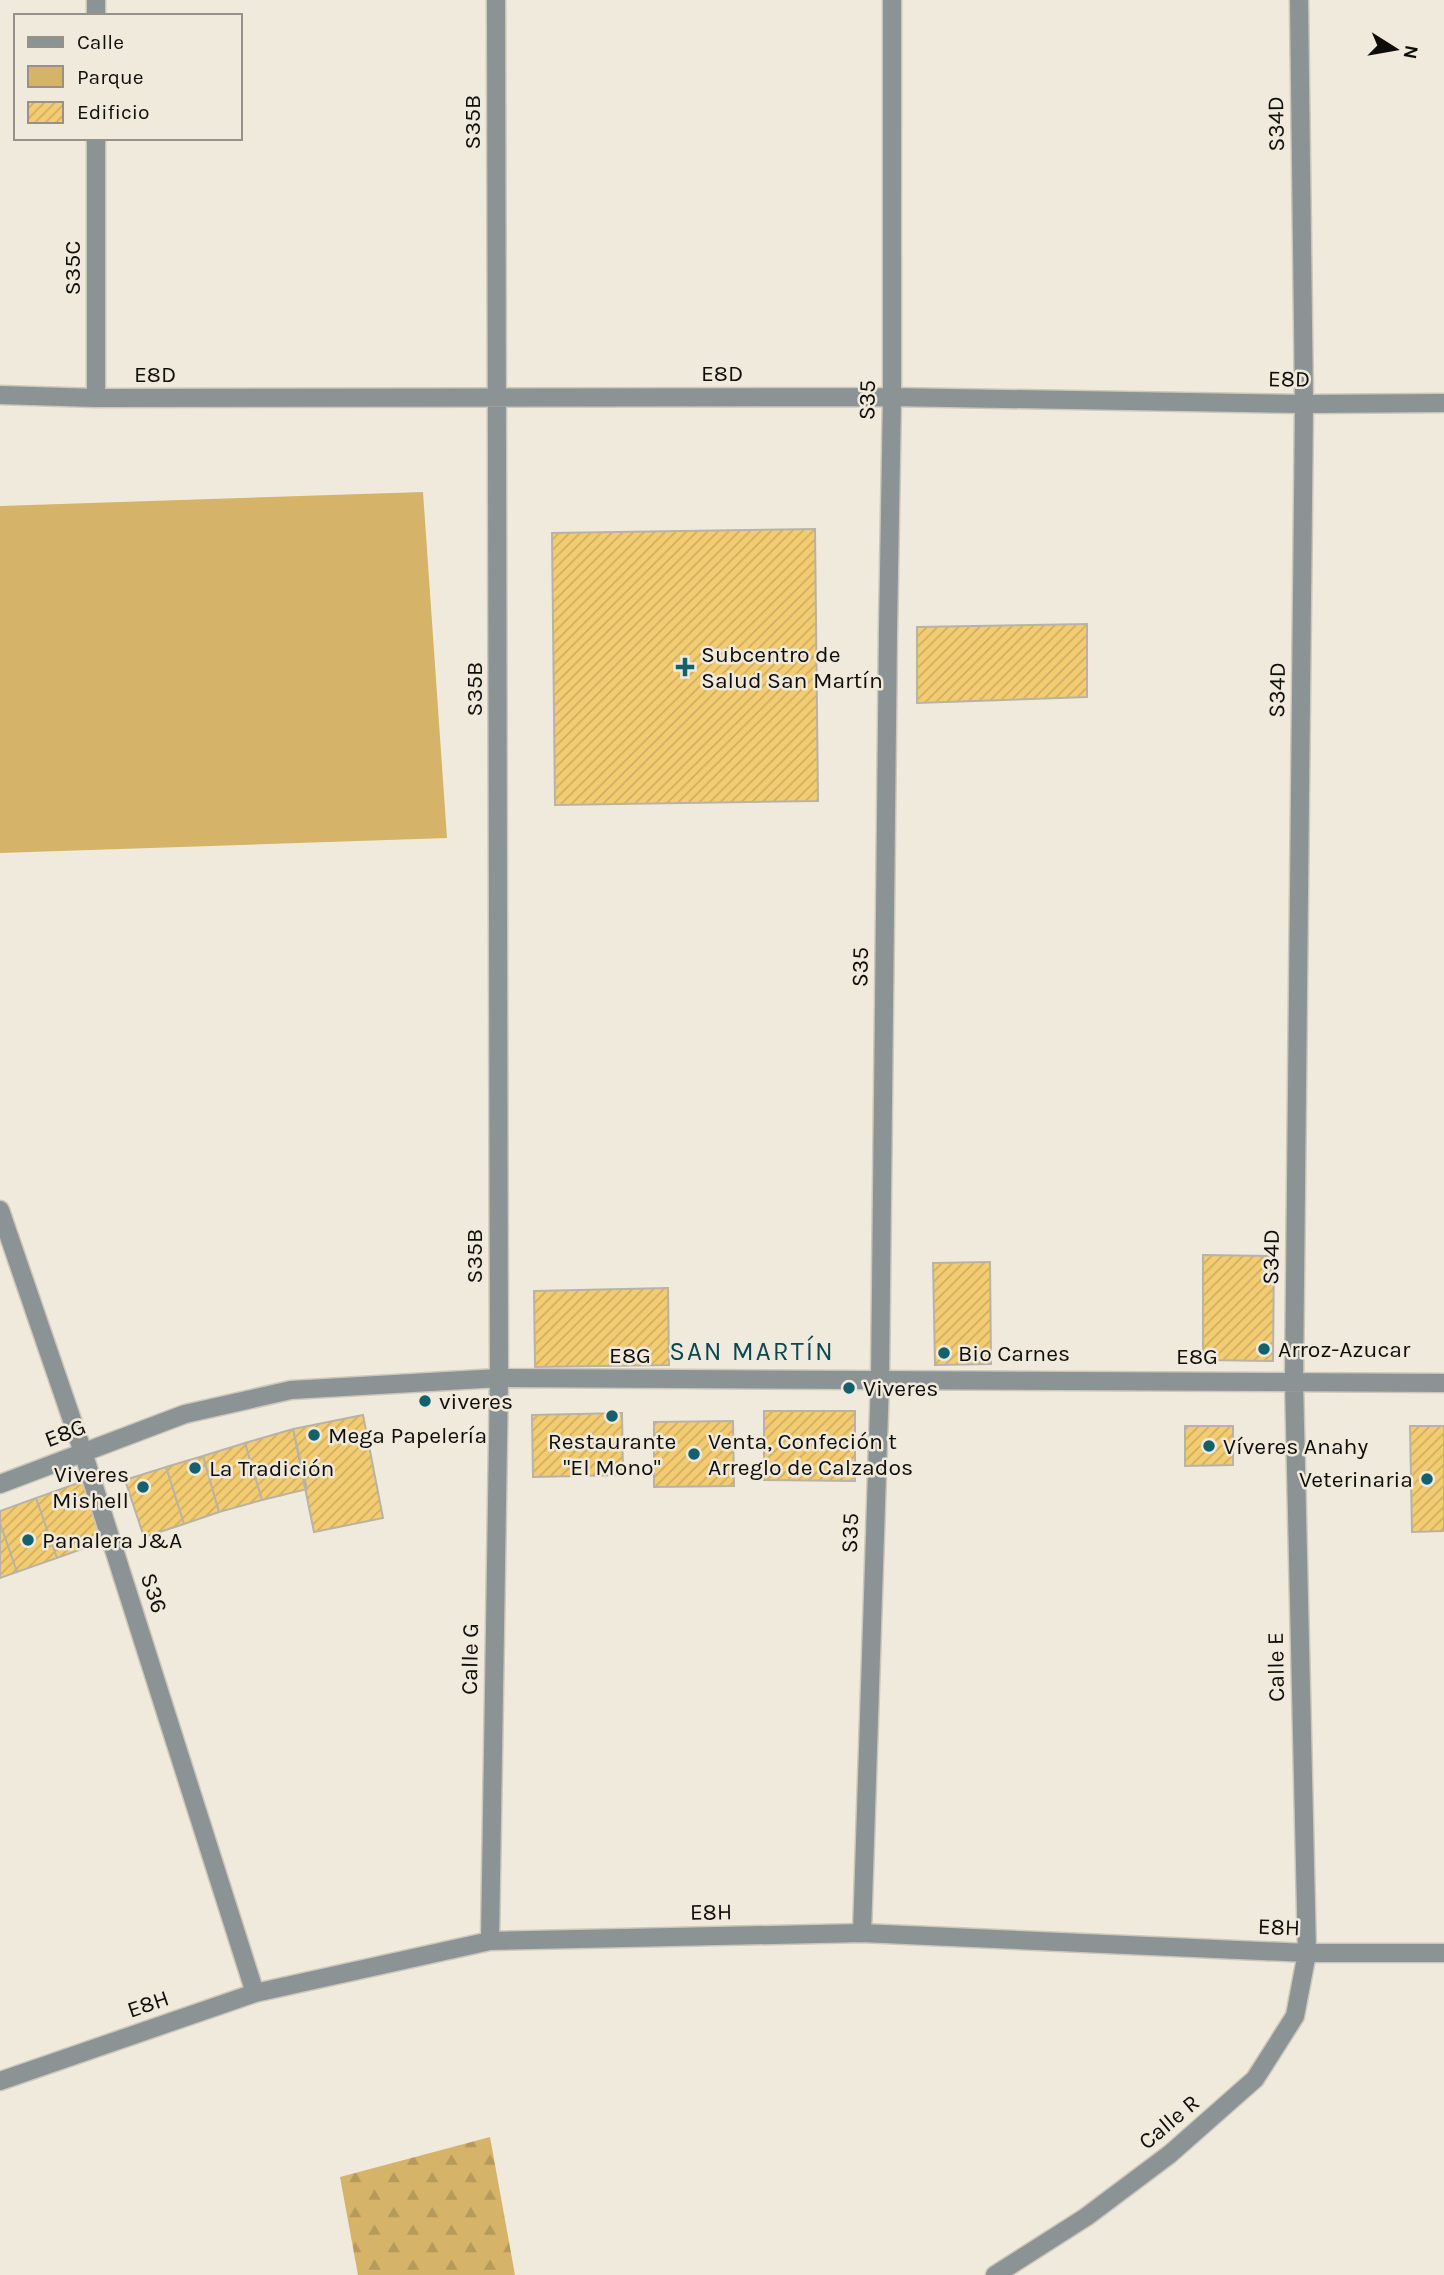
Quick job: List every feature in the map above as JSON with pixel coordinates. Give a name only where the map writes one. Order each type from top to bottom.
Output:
[{"type":"street","name":"S35B","points":[[496,0],[499,1378]]},
{"type":"street","name":"S35","points":[[862,1933],[880,1381],[892,397],[892,0]]},
{"type":"street","name":"S34D","points":[[1294,1381],[1304,404],[1299,0]]},
{"type":"street","name":"S35C","points":[[96,140],[96,398]]},
{"type":"street","name":"E8D","points":[[0,395],[96,398],[498,399],[892,397],[1304,404],[1444,403]]},
{"type":"street","name":"S36","points":[[0,1210],[83,1452],[255,1993]]},
{"type":"street","name":"E8G","points":[[0,1485],[186,1414],[290,1390],[499,1378],[1444,1383]]},
{"type":"street","name":"Calle G","points":[[490,1941],[499,1378]]},
{"type":"street","name":"Calle E","points":[[1294,1381],[1307,1953]]},
{"type":"street","name":"E8H","points":[[0,2081],[255,1993],[490,1941],[862,1933],[1307,1953],[1444,1952]]},
{"type":"street","name":"Calle R","points":[[995,2275],[1086,2217],[1170,2154],[1255,2079],[1295,2016],[1307,1953]]},
{"type":"green space","points":[[423,492],[447,838],[0,853],[0,506]]},
{"type":"green space","points":[[490,2137],[515,2275],[358,2275],[340,2177]]},
{"type":"building","name":"Subcentro de Salud San Martín","points":[[815,529],[818,801],[555,805],[552,533]]},
{"type":"building","points":[[1087,624],[1087,697],[917,703],[917,627]]},
{"type":"building","points":[[1203,1255],[1274,1256],[1273,1361],[1203,1360]]},
{"type":"building","points":[[990,1262],[991,1364],[935,1365],[933,1263]]},
{"type":"building","points":[[668,1288],[669,1365],[535,1367],[534,1291]]},
{"type":"building","points":[[764,1411],[855,1411],[855,1481],[764,1480]]},
{"type":"building","points":[[622,1413],[623,1475],[533,1477],[532,1415]]},
{"type":"building","points":[[363,1415],[383,1518],[314,1532],[293,1429]]},
{"type":"building","name":"Venta, Confeción t Arreglo de Calzados","points":[[733,1421],[734,1486],[654,1487],[654,1422]]},
{"type":"building","name":"Víveres Anahy","points":[[1185,1426],[1233,1426],[1233,1465],[1185,1466]]},
{"type":"building","name":"Veterinaria","points":[[1410,1426],[1444,1426],[1444,1531],[1412,1532]]},
{"type":"building","points":[[293,1429],[307,1489],[262,1500],[245,1443]]},
{"type":"building","points":[[245,1443],[262,1500],[219,1512],[203,1456]]},
{"type":"building","points":[[203,1456],[219,1512],[184,1524],[166,1467]]},
{"type":"building","points":[[166,1467],[184,1524],[144,1537],[125,1480]]},
{"type":"building","points":[[89,1479],[110,1539],[57,1558],[36,1498]]},
{"type":"building","name":"Panalera J&A","points":[[36,1498],[57,1558],[17,1572],[0,1523],[0,1511]]},
{"type":"building","points":[[0,1523],[17,1572],[0,1578]]},
{"type":"place","name":"Subcentro de Salud San Martín","points":[[685,667]]},
{"type":"place","name":"Arroz-Azucar","points":[[1264,1349]]},
{"type":"place","name":"Bio Carnes","points":[[944,1353]]},
{"type":"place","name":"Viveres","points":[[849,1388]]},
{"type":"place","name":"viveres","points":[[425,1401]]},
{"type":"place","name":"Restaurante \"El Mono\"","points":[[612,1416]]},
{"type":"place","name":"Mega Papelería","points":[[314,1435]]},
{"type":"place","name":"Víveres Anahy","points":[[1209,1446]]},
{"type":"place","name":"Venta, Confeción t Arreglo de Calzados","points":[[694,1454]]},
{"type":"place","name":"La Tradición","points":[[195,1468]]},
{"type":"place","name":"Veterinaria","points":[[1427,1479]]},
{"type":"place","name":"Viveres Mishell","points":[[143,1487]]},
{"type":"place","name":"Panalera J&A","points":[[28,1540]]},
{"type":"district","name":"SAN MARTÍN","points":[[752,1351]]}]
